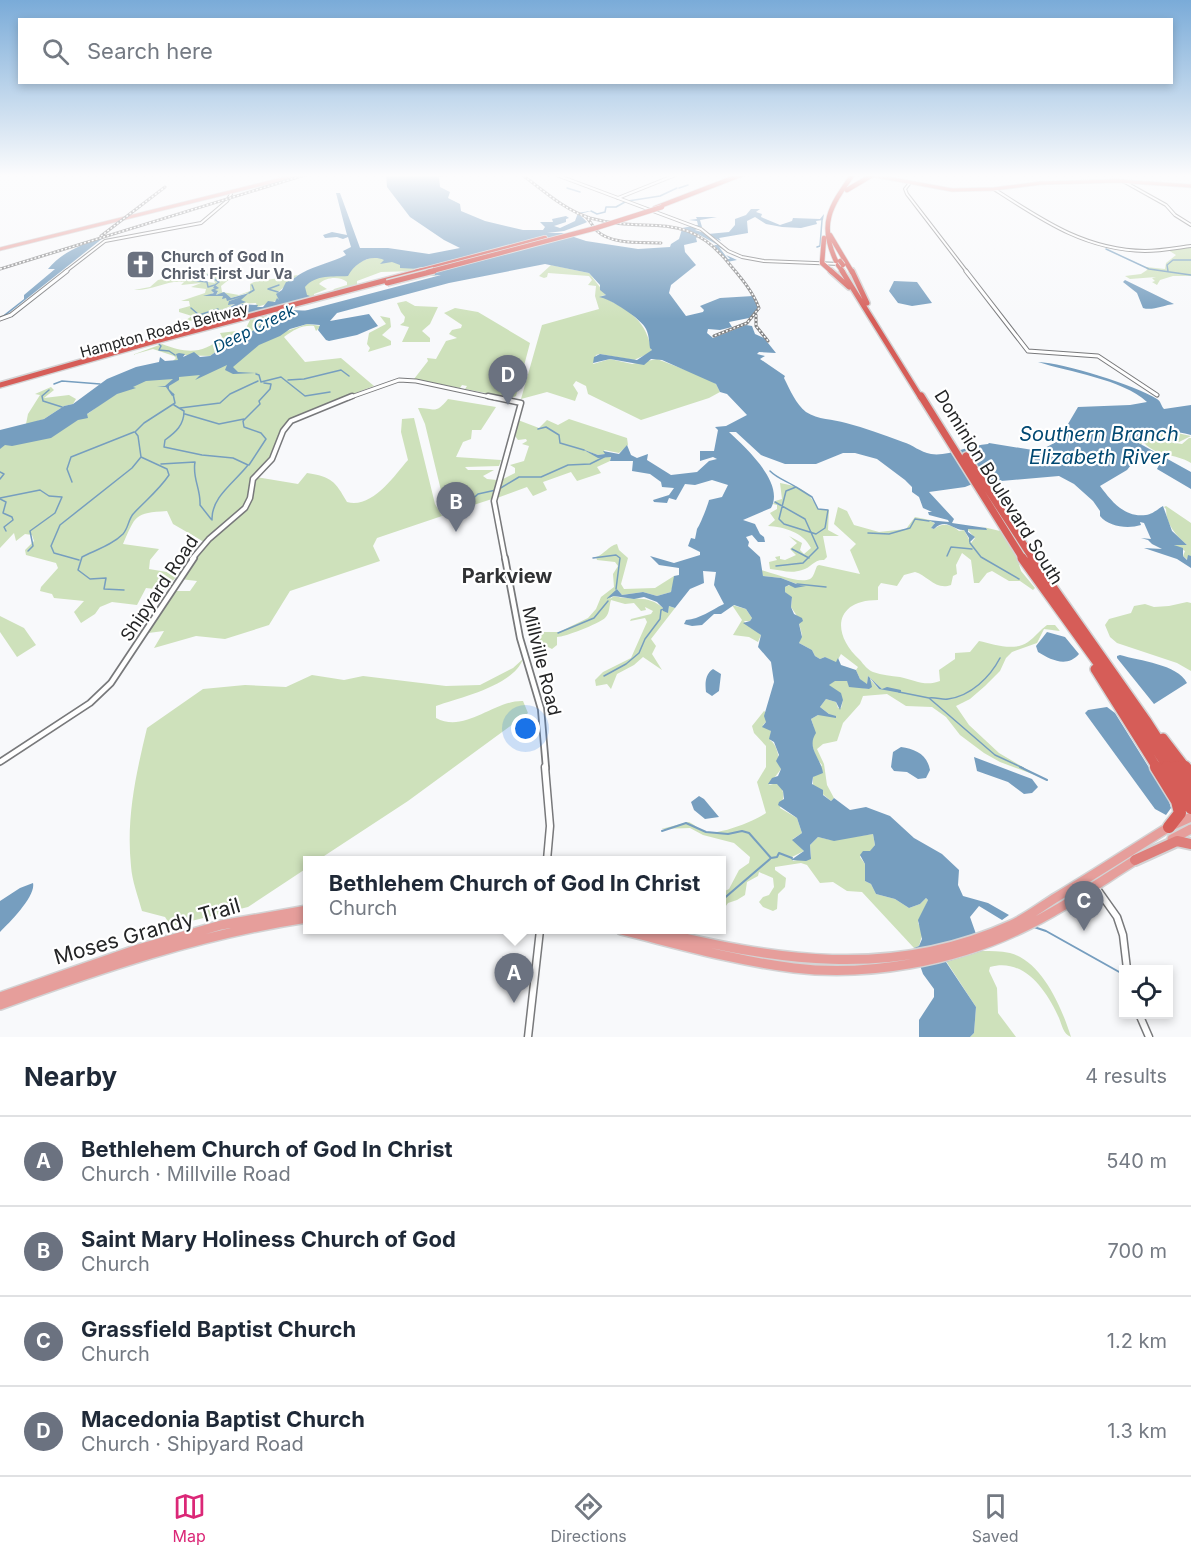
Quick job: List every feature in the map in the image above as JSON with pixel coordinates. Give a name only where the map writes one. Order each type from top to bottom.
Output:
[{"type":"highway","points":[[0,387],[140,346],[603,222]]},
{"type":"highway","name":"Hampton Roads Beltway","points":[[0,387],[614,222]]},
{"type":"highway","points":[[827,222],[823,263],[856,294]]},
{"type":"highway","points":[[831,222],[830,235],[842,263]]},
{"type":"highway","name":"Dominion Boulevard South","points":[[825,231],[856,294],[941,425],[1035,578],[1186,782]]},
{"type":"highway","name":"Dominion Boulevard South","points":[[842,263],[1062,613],[1103,659],[1186,782],[1191,809]]},
{"type":"highway","points":[[1062,613],[1164,778],[1181,802],[1191,809]]},
{"type":"highway","points":[[1164,778],[1180,810],[1179,818],[1169,827]]},
{"type":"highway","points":[[1135,860],[1177,841],[1191,844]]},
{"type":"main road","points":[[0,249],[109,222]]},
{"type":"main road","points":[[0,249],[112,222]]},
{"type":"main road","points":[[684,222],[701,229],[739,256],[775,262],[842,263]]},
{"type":"main road","points":[[638,934],[755,962],[796,968],[831,970],[961,953],[986,940],[1021,929],[1169,827],[1191,817]]},
{"type":"main road","points":[[1091,881],[1191,829]]},
{"type":"main road","name":"Moses Grandy Trail","points":[[0,997],[138,949],[210,928],[303,911]]},
{"type":"main road","name":"Moses Grandy Trail","points":[[0,1005],[159,951],[231,932],[303,919]]},
{"type":"main road","points":[[667,934],[737,951],[802,960],[910,960]]},
{"type":"street","points":[[0,319],[11,315],[105,241],[202,222]]},
{"type":"street","points":[[929,222],[1026,350],[1035,353],[1098,356],[1157,395]]},
{"type":"street","points":[[1048,222],[1062,231],[1111,247],[1135,251],[1191,246]]},
{"type":"street","name":"Shipyard Road","points":[[0,762],[90,703],[111,682],[188,565],[209,538],[245,508],[250,498],[253,479],[272,459],[283,431],[291,421],[321,407],[399,380],[416,381],[521,403]]},
{"type":"street","name":"Millville Road","points":[[521,403],[494,501],[520,638],[542,710],[550,826],[547,856]]},
{"type":"street","points":[[1091,881],[1112,907],[1119,922],[1126,965]]},
{"type":"street","points":[[528,1037],[540,934]]},
{"type":"street","points":[[1141,1019],[1149,1037]]},
{"type":"green space","points":[[1191,247],[1191,276],[1173,276],[1160,280],[1157,285],[1152,282],[1155,281],[1152,278],[1156,277],[1130,279],[1125,276],[1141,274],[1147,270],[1146,267],[1165,269],[1166,263],[1176,255],[1168,250]]},
{"type":"green space","points":[[376,256],[416,265],[510,259],[499,264],[432,276],[414,271],[381,272],[357,281],[357,286],[331,293],[334,289],[347,285],[347,282],[337,278],[329,279],[319,284],[327,289],[314,294],[314,297],[296,301],[304,282]]},
{"type":"green space","points":[[551,265],[589,273],[606,295],[601,296],[629,312],[646,332],[652,352],[634,360],[600,354],[596,355],[593,364],[610,359],[632,364],[657,359],[704,377],[716,384],[720,392],[709,398],[641,420],[588,394],[586,386],[576,381],[573,385],[578,393],[575,401],[547,392],[521,399],[542,325],[599,309],[595,296],[596,286],[588,285],[592,280],[589,276],[548,273],[544,278],[539,276]]},
{"type":"green space","points":[[202,272],[220,280],[230,275],[231,278],[221,286],[222,292],[239,295],[250,291],[250,284],[254,282],[298,275],[277,293],[279,300],[257,307],[256,303],[240,304],[243,302],[240,300],[247,293],[231,298],[225,294],[215,295],[218,292],[215,291],[210,295],[224,296],[228,299],[242,297],[229,301],[229,305],[235,304],[224,309],[252,307],[243,312],[249,313],[229,313],[220,320],[200,319],[183,322],[192,316],[179,312],[179,309],[190,306],[189,301],[181,301],[205,293],[206,289],[191,287],[201,283],[181,285],[184,282],[177,282],[134,290],[150,287],[158,280],[173,277],[215,283],[213,278]]},
{"type":"green space","points":[[406,301],[415,306],[438,307],[430,324],[422,331],[430,338],[430,342],[402,342],[409,327],[400,325],[404,322],[405,317],[397,303]]},
{"type":"green space","points":[[455,308],[478,312],[530,343],[516,396],[511,398],[465,389],[467,386],[462,385],[460,388],[414,379],[428,361],[427,358],[436,359],[446,341],[457,338],[449,334],[452,330],[461,328],[462,325],[444,313]]},
{"type":"green space","points":[[277,314],[250,333],[220,344],[225,345],[210,356],[179,355],[178,360],[172,362],[176,358],[174,356],[153,349],[132,355],[162,344],[194,351],[215,343],[222,337],[220,333],[245,330],[250,320]]},
{"type":"green space","points":[[380,316],[390,318],[391,327],[382,335],[391,341],[391,345],[368,352],[369,333],[386,324]]},
{"type":"green space","points":[[307,324],[321,326],[316,331],[314,326],[301,327],[284,337],[305,362],[341,358],[374,386],[318,407],[287,423],[281,431],[270,459],[251,478],[246,504],[204,542],[173,524],[167,511],[148,513],[138,517],[123,544],[159,549],[150,560],[149,569],[179,574],[164,590],[146,588],[137,605],[112,602],[100,607],[95,614],[81,623],[74,612],[84,601],[54,598],[52,594],[40,591],[58,568],[56,563],[26,555],[25,550],[34,541],[32,535],[25,534],[16,541],[14,533],[0,548],[0,441],[89,413],[127,384]]},
{"type":"green space","points":[[51,387],[54,390],[44,398],[69,395],[76,399],[73,404],[64,406],[44,419],[22,426],[26,424],[28,414],[40,395],[35,394]]},
{"type":"green space","points":[[448,399],[496,407],[481,430],[472,430],[471,439],[463,442],[456,457],[501,460],[499,466],[465,467],[468,470],[494,470],[483,476],[497,480],[492,499],[452,512],[444,503],[425,424],[418,408],[437,409]]},
{"type":"green space","points":[[414,418],[435,504],[442,516],[377,538],[373,546],[380,561],[290,591],[269,625],[225,639],[196,636],[154,648],[164,631],[148,633],[171,591],[190,591],[197,581],[180,579],[214,535],[248,507],[252,499],[256,477],[298,484],[307,473],[332,481],[347,502],[365,501],[382,490],[408,460],[401,432],[402,419]]},
{"type":"green space","points":[[569,419],[627,438],[628,445],[619,453],[604,450],[606,454],[598,455],[584,450],[596,456],[611,456],[610,461],[597,467],[601,473],[577,481],[571,472],[543,482],[547,490],[533,496],[527,487],[497,498],[501,480],[515,473],[515,468],[510,465],[524,461],[529,446],[522,444],[527,441],[526,439],[518,440],[515,436],[518,420],[539,428],[547,420],[558,425]]},
{"type":"green space","points":[[1168,431],[1191,436],[1179,442],[1147,439],[1143,440],[1141,446],[1135,441],[1149,433]]},
{"type":"green space","points":[[1191,438],[1191,463],[1155,451],[1144,443],[1149,439],[1182,444]]},
{"type":"green space","points":[[780,483],[803,490],[811,497],[818,509],[829,510],[828,530],[839,536],[823,536],[827,557],[798,571],[770,569],[769,562],[777,560],[775,557],[780,556],[780,559],[785,560],[796,555],[790,549],[797,543],[789,536],[802,543],[800,550],[804,554],[811,548],[798,534],[768,526],[775,520],[770,513],[777,509],[777,505],[773,504],[782,499]]},
{"type":"green space","points":[[1166,506],[1191,523],[1191,556],[1188,556],[1188,560],[1183,556],[1185,551],[1174,545],[1187,545],[1170,525],[1164,507]]},
{"type":"green space","points":[[838,507],[847,511],[854,525],[879,532],[906,529],[915,517],[930,520],[935,524],[931,528],[934,529],[940,525],[947,525],[959,531],[964,530],[971,543],[975,538],[967,529],[986,528],[979,526],[1000,531],[1016,554],[1021,571],[1035,588],[1033,590],[1020,581],[1009,581],[992,571],[987,573],[979,583],[974,583],[971,560],[962,553],[956,565],[957,574],[953,576],[951,585],[941,586],[915,572],[904,575],[897,586],[881,583],[878,587],[878,600],[863,602],[845,612],[841,630],[851,650],[871,671],[935,683],[940,681],[939,670],[955,659],[955,653],[970,652],[979,641],[1003,646],[1022,645],[1047,625],[1055,625],[1060,631],[1044,629],[1037,643],[1012,652],[1006,658],[1000,671],[985,686],[970,699],[956,706],[969,725],[999,753],[1038,776],[1000,762],[984,753],[960,735],[946,717],[932,707],[906,706],[887,694],[863,696],[860,704],[843,723],[837,741],[823,744],[817,749],[824,764],[827,785],[834,798],[831,801],[813,786],[813,777],[822,765],[816,758],[811,741],[814,730],[811,719],[818,715],[829,714],[820,707],[826,699],[836,702],[838,708],[841,708],[842,703],[840,694],[828,685],[835,680],[847,681],[851,686],[869,689],[869,678],[879,689],[882,689],[868,676],[867,685],[860,679],[856,670],[858,667],[841,654],[836,663],[825,657],[820,659],[812,650],[799,643],[802,635],[797,616],[791,607],[792,598],[785,592],[785,587],[802,586],[781,578],[763,576],[761,570],[799,580],[810,579],[819,565],[860,574],[850,550],[856,544],[834,524]]},
{"type":"green space","points":[[617,544],[619,550],[628,558],[621,584],[624,589],[655,588],[674,576],[675,578],[671,592],[657,596],[643,592],[622,595],[617,589],[610,599],[614,596],[646,599],[663,608],[663,611],[668,612],[669,606],[675,608],[651,639],[656,646],[652,654],[662,670],[643,657],[617,674],[611,689],[607,684],[596,686],[595,680],[603,672],[631,658],[647,622],[645,618],[630,621],[651,614],[653,611],[645,607],[646,610],[641,611],[634,603],[625,604],[611,600],[608,614],[601,621],[574,633],[557,637],[557,645],[552,649],[542,644],[530,650],[544,632],[559,632],[588,618],[596,609],[601,597],[614,587],[613,574],[618,566],[615,562],[597,560],[596,557]]},
{"type":"green space","points":[[1191,603],[1191,671],[1177,663],[1117,643],[1110,637],[1105,625],[1109,619],[1131,613],[1134,606],[1145,604],[1154,607],[1169,606]]},
{"type":"green space","points":[[732,605],[746,609],[752,618],[750,621],[744,621],[761,635],[758,642],[749,637],[733,635],[742,620]]},
{"type":"green space","points":[[0,616],[24,628],[36,645],[17,657],[0,632]]},
{"type":"green space","points":[[523,659],[509,676],[498,683],[436,706],[436,718],[447,722],[458,722],[501,705],[523,701],[528,713],[408,801],[324,856],[303,856],[303,871],[248,907],[171,926],[165,917],[142,911],[132,872],[130,831],[136,779],[147,728],[203,689],[245,685],[286,687],[312,675],[344,680],[363,676],[446,686],[480,685],[513,668]]},
{"type":"green space","points":[[764,711],[767,713],[766,722],[763,725],[771,731],[770,740],[776,749],[781,769],[769,785],[777,783],[780,786],[783,795],[780,808],[797,818],[802,833],[793,839],[804,851],[792,857],[793,861],[811,857],[810,845],[818,837],[831,840],[873,834],[875,845],[870,852],[862,853],[860,857],[865,864],[865,881],[871,884],[876,894],[895,899],[909,908],[920,904],[926,898],[928,900],[918,923],[923,932],[919,946],[914,948],[862,892],[847,891],[833,882],[820,883],[807,865],[801,863],[775,867],[775,870],[786,878],[785,887],[778,894],[777,909],[773,911],[763,907],[759,902],[763,897],[769,895],[774,887],[773,878],[759,872],[758,876],[747,882],[745,895],[726,906],[726,890],[739,870],[749,863],[750,857],[734,843],[703,835],[690,828],[661,829],[689,822],[706,832],[720,831],[746,823],[766,813],[757,782],[766,767],[766,746],[754,733],[752,726]]},
{"type":"green space","points":[[982,951],[1010,953],[1032,965],[1049,987],[1071,1037],[1064,1032],[1059,1018],[1041,987],[1024,972],[1002,965],[990,967],[989,971],[997,988],[998,1013],[1016,1037],[970,1037],[974,1033],[976,1007],[946,961]]},
{"type":"water","name":"Southern Branch Elizabeth River","points":[[344,222],[351,222],[360,248],[388,248],[429,254],[460,248],[418,222],[491,222],[523,230],[543,230],[545,227],[540,222],[565,222],[554,226],[560,228],[572,222],[586,222],[564,231],[547,233],[562,233],[586,241],[638,249],[670,247],[679,239],[682,229],[693,232],[682,228],[698,225],[697,222],[701,222],[702,227],[695,230],[708,234],[729,232],[735,222],[747,222],[748,233],[719,238],[721,241],[710,236],[729,253],[719,247],[728,259],[730,259],[726,255],[737,260],[727,262],[714,245],[718,245],[696,233],[700,236],[696,238],[697,242],[684,245],[685,252],[696,265],[671,285],[669,293],[686,316],[703,312],[700,306],[720,298],[753,296],[758,307],[756,314],[749,318],[729,322],[732,327],[720,330],[708,329],[707,333],[713,338],[746,325],[752,326],[755,334],[764,338],[776,353],[759,352],[757,354],[765,356],[760,359],[785,376],[799,405],[815,417],[874,432],[907,443],[927,453],[944,454],[989,443],[1039,451],[1058,441],[1078,407],[1147,402],[1124,387],[1038,362],[1081,370],[1117,381],[1147,393],[1158,400],[1164,409],[1191,405],[1191,435],[1162,431],[1147,434],[1135,441],[1191,472],[1191,489],[1157,469],[1159,465],[1139,455],[1127,470],[1100,486],[1114,503],[1132,514],[1148,515],[1163,506],[1172,531],[1187,545],[1174,545],[1183,548],[1183,556],[1187,560],[1188,555],[1191,556],[1191,568],[1177,559],[1144,548],[1162,549],[1141,538],[1151,539],[1144,523],[1140,522],[1141,525],[1125,527],[1108,523],[1100,516],[1100,511],[1093,501],[1074,484],[1059,476],[1001,481],[1003,483],[975,483],[965,487],[929,492],[954,519],[952,523],[986,528],[987,530],[968,529],[968,532],[975,537],[969,543],[964,530],[946,524],[931,528],[935,523],[928,520],[949,522],[929,515],[928,512],[932,512],[923,508],[919,497],[912,492],[912,487],[877,459],[855,453],[843,453],[816,464],[785,464],[761,455],[736,432],[729,432],[762,467],[773,488],[774,498],[771,508],[743,520],[755,524],[764,537],[765,542],[758,542],[752,535],[746,537],[749,542],[748,546],[760,557],[763,576],[781,578],[806,586],[795,588],[789,585],[785,587],[785,592],[792,597],[791,607],[794,614],[803,621],[799,624],[802,637],[799,643],[812,650],[820,659],[825,657],[836,662],[838,658],[841,665],[856,670],[860,679],[867,684],[868,676],[882,689],[887,687],[901,690],[901,693],[879,689],[870,678],[872,687],[869,689],[849,687],[847,681],[835,681],[829,685],[841,693],[843,700],[840,710],[836,702],[826,699],[820,707],[836,718],[818,715],[811,719],[816,733],[813,738],[813,748],[823,773],[813,777],[812,784],[823,790],[823,795],[831,801],[834,798],[850,810],[866,807],[890,816],[914,838],[942,854],[959,870],[958,885],[963,896],[988,903],[1009,915],[1002,920],[979,906],[970,917],[982,951],[946,962],[976,1007],[974,1033],[970,1037],[919,1037],[919,1020],[934,997],[934,989],[923,974],[914,948],[919,946],[922,939],[918,920],[928,900],[926,898],[920,904],[909,908],[895,899],[876,894],[871,884],[865,881],[865,864],[860,855],[863,851],[870,851],[875,845],[873,834],[834,841],[818,837],[810,845],[811,859],[791,860],[804,851],[792,840],[802,833],[797,818],[778,805],[784,799],[783,791],[777,784],[768,784],[772,778],[778,776],[781,769],[776,761],[779,755],[774,742],[769,739],[771,731],[762,727],[766,722],[764,716],[774,682],[771,662],[758,647],[761,635],[743,623],[752,618],[746,609],[734,605],[721,614],[714,614],[702,625],[684,624],[686,620],[701,616],[724,604],[714,585],[716,572],[703,571],[704,583],[690,589],[675,608],[669,606],[668,613],[663,611],[657,602],[644,597],[634,599],[614,596],[606,599],[617,589],[622,595],[643,592],[657,596],[671,592],[674,576],[679,575],[679,568],[659,565],[650,556],[674,563],[700,555],[700,552],[688,546],[691,538],[695,539],[709,500],[722,497],[728,485],[712,480],[695,485],[685,484],[676,500],[669,498],[667,503],[654,502],[653,500],[669,495],[674,488],[662,487],[661,482],[650,474],[632,471],[633,461],[610,461],[611,457],[598,458],[582,449],[598,455],[605,454],[603,451],[619,454],[627,445],[631,455],[637,458],[648,454],[647,460],[671,475],[697,472],[709,461],[717,459],[713,457],[700,461],[700,451],[714,451],[718,430],[715,427],[726,426],[747,415],[727,394],[720,392],[716,384],[662,360],[651,359],[644,365],[610,359],[593,363],[594,357],[600,354],[637,360],[652,350],[643,325],[625,310],[599,297],[606,295],[589,273],[545,264],[449,283],[337,313],[330,321],[369,314],[378,326],[357,335],[329,341],[318,330],[320,325],[307,324],[290,329],[259,345],[233,367],[238,372],[258,373],[233,374],[225,370],[227,365],[195,380],[200,375],[179,377],[179,380],[169,386],[175,395],[172,396],[166,387],[157,387],[165,386],[173,379],[146,381],[133,387],[136,388],[117,394],[87,414],[88,418],[78,420],[51,438],[12,446],[5,445],[0,449],[0,430],[44,419],[64,406],[73,404],[107,379],[136,367],[159,362],[160,357],[165,361],[178,360],[176,354],[185,354],[183,357],[194,352],[200,357],[210,356],[224,346],[219,343],[222,341],[227,343],[240,339],[280,312],[308,310],[441,275],[425,276],[419,269],[400,268],[400,265],[392,262],[380,264],[384,260],[373,258],[363,261],[348,276],[325,277],[309,283],[305,287],[307,295],[310,296],[306,299],[255,313],[241,312],[249,307],[239,310],[242,307],[228,309],[235,304],[228,305],[229,301],[241,297],[227,301],[226,298],[222,299],[223,296],[203,296],[214,293],[211,290],[215,288],[213,288],[215,285],[219,288],[215,290],[218,291],[216,295],[224,292],[231,298],[249,293],[241,300],[246,302],[240,304],[263,307],[268,301],[275,302],[277,298],[279,300],[276,294],[282,290],[286,282],[307,270],[346,255],[343,251],[351,247],[348,237],[325,238],[323,235],[332,232],[347,235]]},
{"type":"water","points":[[763,222],[780,225],[788,222],[817,224],[801,228],[766,224]]},
{"type":"water","points":[[103,238],[1,317],[24,299],[24,295],[55,269],[48,269],[66,253]]},
{"type":"water","points":[[1125,280],[1174,304],[1143,308],[1137,293],[1123,282]]},
{"type":"water","points":[[894,281],[917,282],[932,303],[912,306],[898,303],[889,291]]},
{"type":"water","points":[[1047,632],[1065,637],[1079,654],[1064,662],[1038,652],[1036,646]]},
{"type":"water","points":[[1120,655],[1167,667],[1175,671],[1187,683],[1154,704],[1117,658]]},
{"type":"water","points":[[713,669],[721,674],[719,691],[712,696],[706,692],[706,686],[707,676]]},
{"type":"water","points":[[1107,707],[1115,713],[1168,798],[1171,808],[1166,815],[1155,809],[1085,713],[1088,710]]},
{"type":"water","points":[[901,747],[916,751],[923,756],[930,770],[926,778],[918,779],[907,772],[894,771],[891,767],[893,752]]},
{"type":"water","points":[[974,757],[1032,779],[1038,787],[1032,793],[1024,794],[1008,782],[977,771]]},
{"type":"water","points":[[699,796],[719,817],[705,819],[694,810],[691,802]]},
{"type":"water","points":[[33,883],[27,902],[0,932],[0,901],[20,888]]},
{"type":"waterway","points":[[817,247],[820,246],[822,222]]},
{"type":"waterway","points":[[1106,249],[1149,269],[1191,275]]},
{"type":"waterway","points":[[1168,271],[1167,265],[1173,260],[1191,260]]},
{"type":"waterway","points":[[183,279],[207,282],[208,287],[219,282],[208,275]]},
{"type":"waterway","points":[[249,293],[254,290],[252,285]]},
{"type":"waterway","points":[[278,292],[268,289],[279,285]]},
{"type":"waterway","points":[[191,308],[199,315],[218,309]]},
{"type":"waterway","points":[[159,344],[161,346],[159,350],[169,351],[175,355]]},
{"type":"waterway","points":[[288,380],[304,379],[341,370],[349,376]]},
{"type":"waterway","points":[[256,374],[259,375],[261,382],[281,377],[305,396],[330,392]]},
{"type":"waterway","points":[[54,384],[62,381],[100,384]]},
{"type":"waterway","points":[[180,408],[220,403],[230,394],[258,381]]},
{"type":"waterway","points":[[249,465],[266,439],[261,433],[244,427],[243,421],[260,404],[259,401],[270,389],[271,384],[264,383]]},
{"type":"waterway","points":[[49,390],[42,396],[43,401],[62,407]]},
{"type":"waterway","points":[[141,457],[138,436],[135,432],[144,423],[175,403],[173,394]]},
{"type":"waterway","points":[[174,405],[184,411],[184,416],[179,428],[165,440],[164,447],[202,455],[233,458],[248,465],[215,504],[212,520]]},
{"type":"waterway","points":[[185,414],[219,424],[244,419]]},
{"type":"waterway","points":[[538,429],[546,427],[559,435],[560,443],[584,450]]},
{"type":"waterway","points":[[72,482],[67,469],[71,457],[134,432]]},
{"type":"waterway","points":[[79,560],[54,553],[51,546],[60,525],[132,468],[141,457]]},
{"type":"waterway","points":[[124,590],[104,589],[106,578],[90,579],[78,570],[82,557],[109,544],[123,534],[132,515],[169,475],[167,469],[141,457]]},
{"type":"waterway","points":[[499,489],[519,477],[541,477],[568,465],[590,464],[604,457]]},
{"type":"waterway","points":[[161,464],[195,462],[200,505],[211,519]]},
{"type":"waterway","points":[[770,471],[796,487]]},
{"type":"waterway","points":[[0,472],[4,474],[0,479]]},
{"type":"waterway","points":[[782,506],[786,491],[796,487]]},
{"type":"waterway","points":[[796,487],[812,497],[818,509],[828,510],[825,528],[816,534],[811,532]]},
{"type":"waterway","points":[[0,498],[40,490],[49,496],[62,497],[55,513],[30,531],[33,546],[28,551]]},
{"type":"waterway","points":[[466,505],[478,494],[496,490]]},
{"type":"waterway","points":[[0,499],[6,502],[3,513],[12,517],[13,520],[4,527],[6,531]]},
{"type":"waterway","points":[[775,502],[782,506]]},
{"type":"waterway","points":[[782,506],[805,519],[811,532]]},
{"type":"waterway","points":[[782,506],[779,519],[784,524],[811,532]]},
{"type":"waterway","points":[[868,533],[889,534],[910,528],[915,519],[929,521]]},
{"type":"waterway","points":[[808,558],[818,548],[811,532]]},
{"type":"waterway","points":[[970,543],[981,557],[1019,579]]},
{"type":"waterway","points":[[947,556],[951,547],[972,549]]},
{"type":"waterway","points":[[792,549],[808,558]]},
{"type":"waterway","points":[[593,558],[616,555],[620,558],[616,589]]},
{"type":"waterway","points":[[776,566],[803,563],[808,558]]},
{"type":"waterway","points":[[797,584],[826,587]]},
{"type":"waterway","points":[[558,633],[594,618],[608,601]]},
{"type":"waterway","points":[[604,676],[626,664],[639,653],[645,639],[660,619],[661,610],[664,609]]},
{"type":"waterway","points":[[929,698],[948,699],[972,690],[985,679],[1000,658]]},
{"type":"waterway","points":[[899,692],[929,698]]},
{"type":"waterway","points":[[929,698],[995,755],[1023,768]]},
{"type":"waterway","points":[[1020,767],[1047,780]]},
{"type":"waterway","points":[[662,831],[686,823],[706,832],[728,834],[742,831],[749,833],[771,858],[777,857],[779,853],[792,858]]},
{"type":"waterway","points":[[726,897],[770,859]]},
{"type":"waterway","points":[[1034,927],[1046,931],[1119,972]]},
{"type":"railway","points":[[101,236],[119,222]]},
{"type":"railway","points":[[0,269],[151,222]]},
{"type":"railway","points":[[591,222],[597,231],[611,239],[661,243]]},
{"type":"railway","points":[[609,222],[682,229],[698,236],[714,248],[731,266],[754,297],[759,308],[747,323],[714,336]]},
{"type":"railway","points":[[756,315],[756,326],[768,341]]},
{"type":"place","name":"Church of God In Christ First Jur Va","points":[[140,265]]},
{"type":"place","name":"Macedonia Baptist Church","points":[[508,405]]},
{"type":"place","name":"Saint Mary Holiness Church of God","points":[[456,532]]},
{"type":"place","name":"Grassfield Baptist Church","points":[[1084,931]]},
{"type":"place","name":"Bethlehem Church of God In Christ","points":[[514,1003]]},
{"type":"district","name":"Parkview","points":[[507,576]]},
{"type":"water label","name":"Deep Creek","points":[[254,328]]}]
